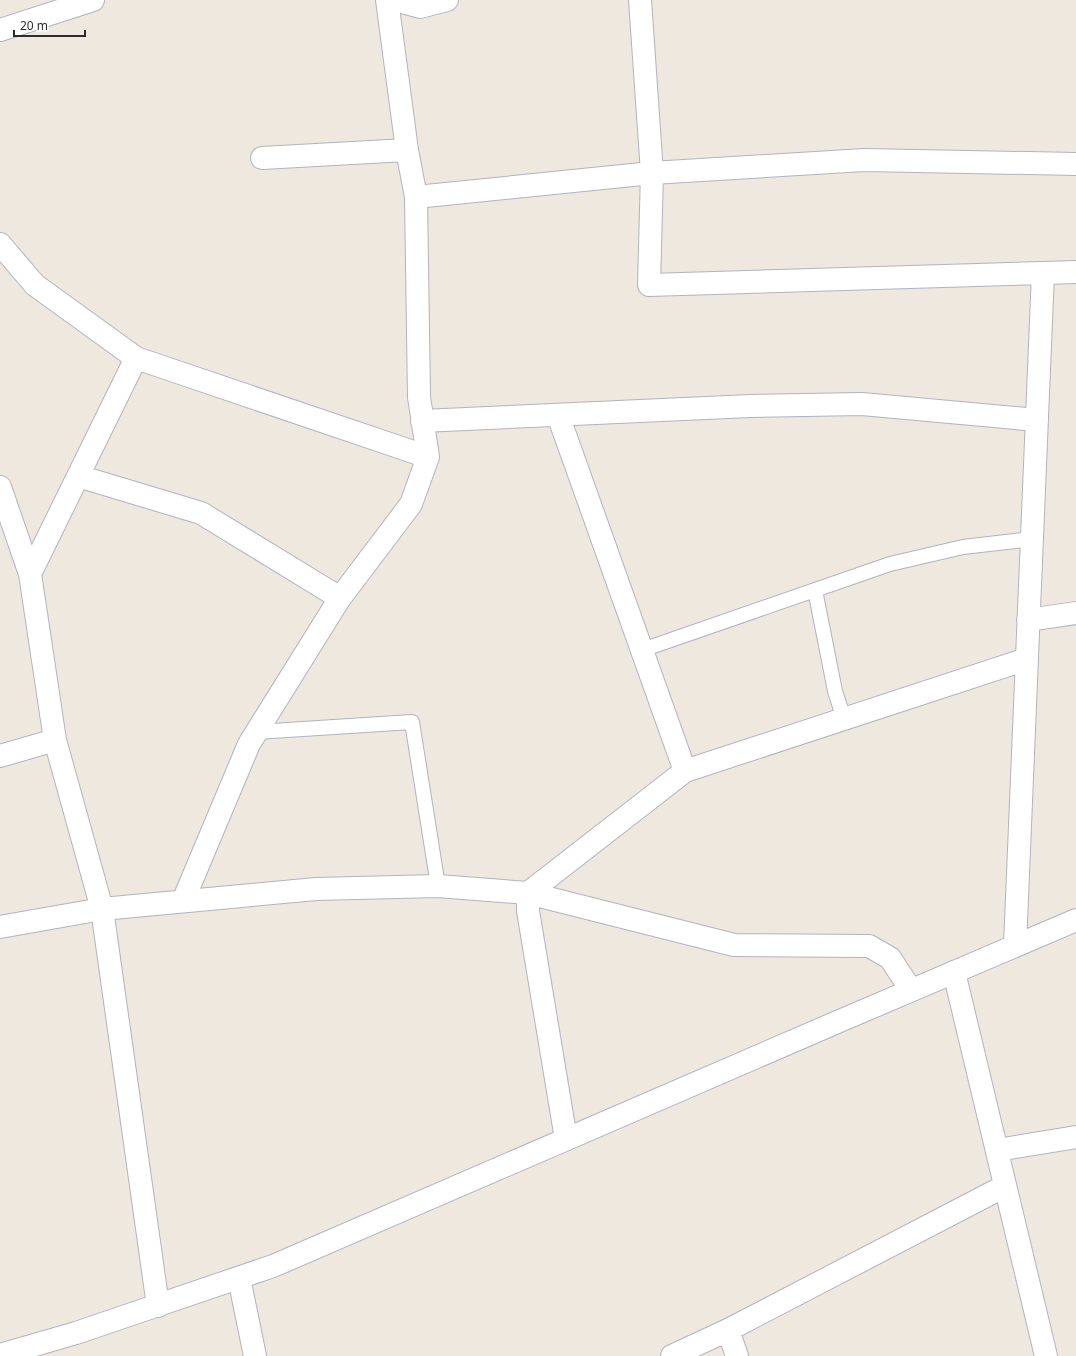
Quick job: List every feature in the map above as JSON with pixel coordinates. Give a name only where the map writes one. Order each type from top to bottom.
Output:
[{"type":"street","points":[[0,30],[93,0]]},
{"type":"street","points":[[183,901],[249,744],[340,598],[411,504],[428,457],[419,397],[416,197],[407,150],[387,0]]},
{"type":"street","points":[[396,0],[420,7],[447,0]]},
{"type":"street","points":[[640,0],[652,173],[649,285],[1076,272]]},
{"type":"street","points":[[262,158],[407,150]]},
{"type":"street","points":[[416,197],[652,173],[864,160],[1076,164]]},
{"type":"street","points":[[0,244],[35,285],[136,358],[428,457]]},
{"type":"street","points":[[1014,946],[1043,273]]},
{"type":"street","points":[[30,574],[136,358]]},
{"type":"street","points":[[422,421],[750,406],[862,404],[1036,420]]},
{"type":"street","points":[[558,415],[685,771]]},
{"type":"street","points":[[78,476],[200,513],[340,598]]},
{"type":"street","points":[[0,487],[30,574],[55,740],[102,909],[158,1306]]},
{"type":"street","points":[[1028,620],[1076,613]]},
{"type":"street","points":[[528,893],[685,771],[1027,659]]},
{"type":"street","points":[[0,756],[55,740]]},
{"type":"street","points":[[0,927],[102,909],[183,901],[316,889],[438,886],[528,893],[734,945],[869,946],[890,958],[910,990]]},
{"type":"street","points":[[528,893],[528,911],[566,1139]]},
{"type":"street","points":[[6,1355],[158,1306],[273,1266],[910,990],[1076,920]]},
{"type":"street","points":[[954,972],[1046,1356]]},
{"type":"street","points":[[997,1150],[1076,1137]]},
{"type":"street","points":[[672,1356],[728,1330],[1005,1186]]},
{"type":"street","points":[[239,1278],[254,1356]]},
{"type":"street","points":[[728,1330],[737,1356]]},
{"type":"lane","points":[[642,650],[890,564],[962,547],[1032,539]]},
{"type":"lane","points":[[815,590],[836,691],[844,718]]},
{"type":"lane","points":[[256,732],[412,722],[438,886]]}]
